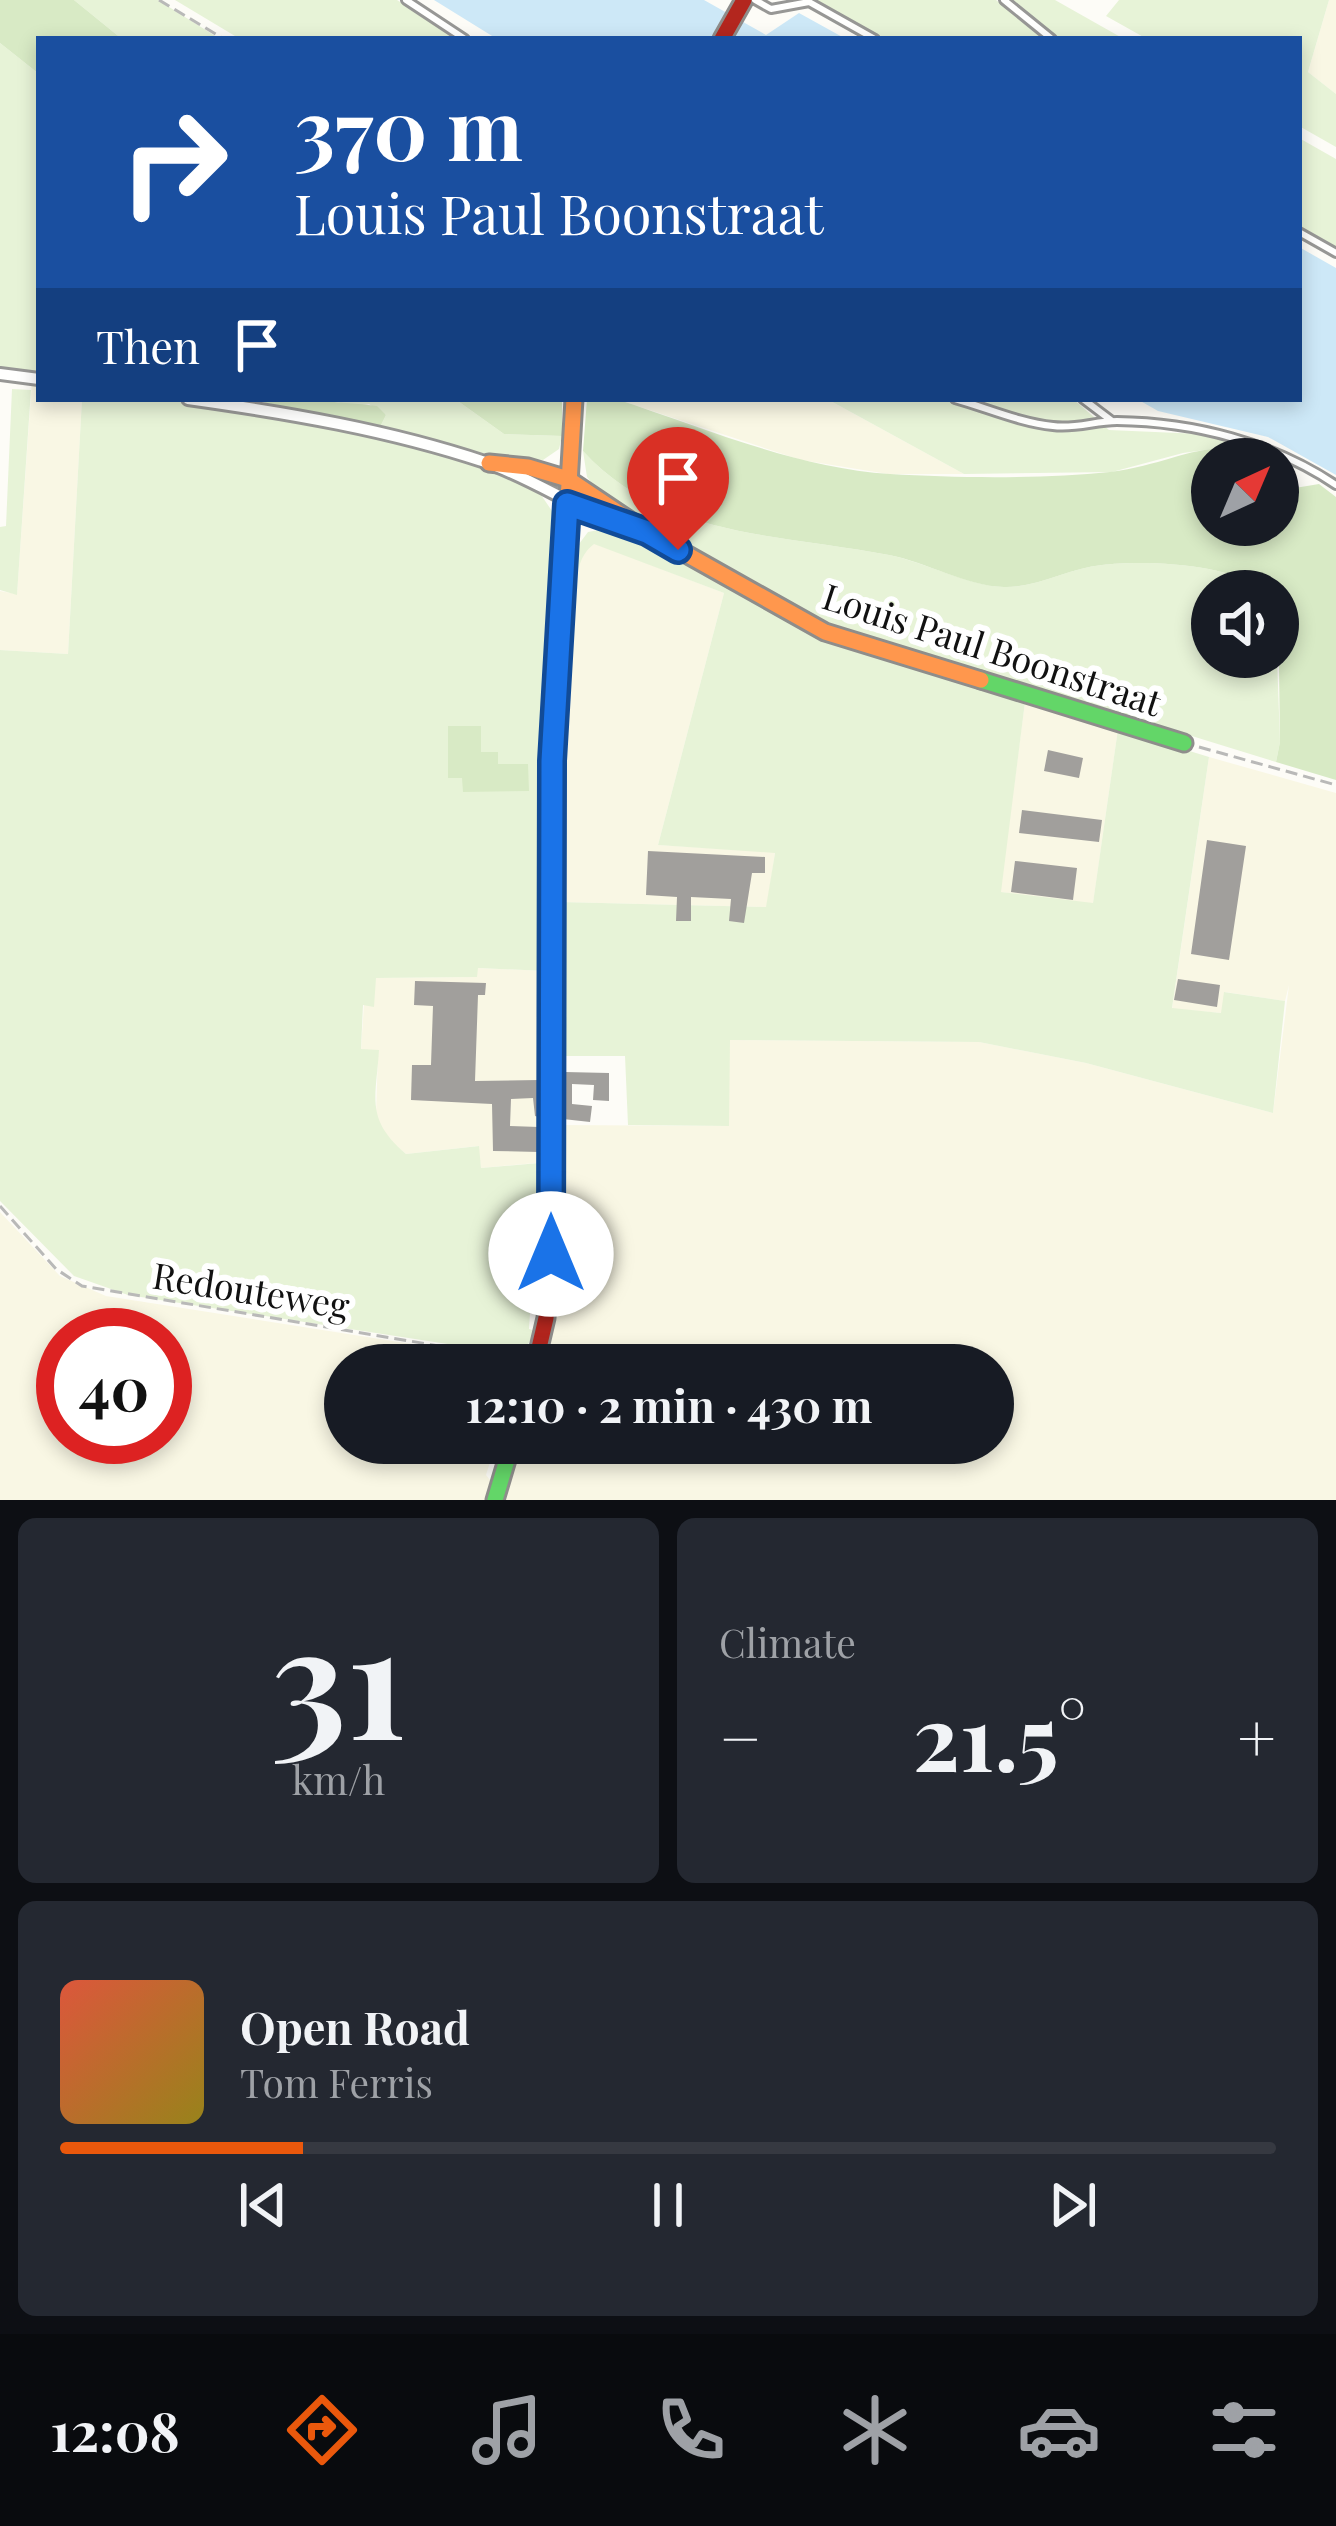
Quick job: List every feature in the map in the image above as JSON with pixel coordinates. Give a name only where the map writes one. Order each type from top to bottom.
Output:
[{"type":"street","points":[[724,36],[744,0]]},
{"type":"street","points":[[0,374],[36,379]]},
{"type":"street","name":"Louis Paul Boonstraat","points":[[210,402],[297,414],[488,463],[567,504],[647,532]]},
{"type":"street","points":[[540,1344],[551,1254],[552,761],[574,402]]},
{"type":"street","points":[[488,463],[528,467],[568,479]]},
{"type":"street","name":"Louis Paul Boonstraat","points":[[568,479],[647,532],[825,632],[1184,743]]},
{"type":"street","points":[[495,1500],[506,1464]]},
{"type":"lane","points":[[406,0],[460,36]]},
{"type":"lane","points":[[755,0],[771,9],[809,2],[870,36]]},
{"type":"lane","points":[[1004,0],[1048,36]]},
{"type":"lane","points":[[1302,234],[1336,253]]},
{"type":"lane","points":[[966,402],[1048,426],[1084,428],[1112,421],[1190,428],[1265,446],[1336,485]]},
{"type":"lane","points":[[1087,402],[1112,421]]},
{"type":"path","points":[[159,0],[219,36]]},
{"type":"path","name":"Louis Paul Boonstraat","points":[[1184,743],[1336,785]]},
{"type":"path","name":"Redouteweg","points":[[0,1206],[56,1269],[82,1286],[428,1344]]},
{"type":"shaded area","points":[[1329,0],[1336,0],[1336,94],[1308,72]]},
{"type":"shaded area","points":[[32,380],[36,381],[36,402],[82,402],[68,654],[0,650],[0,591],[17,594]]},
{"type":"shaded area","points":[[625,402],[832,402],[964,474],[888,474],[801,460]]},
{"type":"shaded area","points":[[594,543],[724,593],[658,845],[775,852],[767,907],[560,902],[564,725],[579,564],[583,552]]},
{"type":"shaded area","points":[[1025,702],[1118,729],[1093,904],[1000,892]]},
{"type":"shaded area","points":[[1209,757],[1336,793],[1336,1500],[504,1500],[515,1464],[1014,1464],[1014,1344],[548,1344],[561,1263],[558,1125],[729,1126],[729,1040],[979,1042],[1086,1063],[1273,1113],[1289,985],[1285,1001],[1225,992],[1222,1013],[1172,1009]]},
{"type":"shaded area","points":[[477,968],[547,971],[547,1162],[481,1168],[478,1146],[406,1154],[382,1134],[376,1115],[378,1051],[361,1050],[364,1004],[373,1006],[375,978],[477,977]]},
{"type":"shaded area","points":[[0,1212],[60,1276],[106,1296],[182,1308],[36,1308],[36,1464],[192,1464],[192,1310],[412,1344],[324,1344],[324,1464],[489,1464],[486,1500],[0,1500]]},
{"type":"green space","points":[[0,0],[74,0],[118,36],[36,36],[36,72],[0,43]]},
{"type":"green space","points":[[74,0],[158,0],[215,36],[118,36]]},
{"type":"green space","points":[[175,0],[397,0],[453,36],[235,36]]},
{"type":"green space","points":[[814,0],[996,0],[1041,36],[880,36]]},
{"type":"green space","points":[[1011,0],[1055,0],[1119,36],[1056,36]]},
{"type":"green space","points":[[1119,0],[1329,0],[1308,72],[1336,94],[1336,147],[1302,128],[1302,36],[1142,36],[1106,16]]},
{"type":"green space","points":[[0,43],[36,72],[36,372],[0,367]]},
{"type":"green space","points":[[1302,140],[1336,159],[1336,247],[1302,228]]},
{"type":"green space","points":[[12,389],[31,390],[17,595],[0,590],[0,527],[6,526]]},
{"type":"green space","points":[[82,402],[182,402],[298,419],[458,458],[539,492],[552,511],[544,727],[547,971],[478,968],[477,977],[376,978],[374,1007],[363,1005],[361,1049],[379,1050],[375,1095],[379,1119],[406,1154],[479,1146],[481,1168],[539,1163],[529,1329],[536,1331],[528,1344],[447,1344],[128,1295],[74,1276],[0,1201],[0,650],[68,654]]},
{"type":"green space","points":[[261,402],[377,406],[386,415],[380,427]]},
{"type":"green space","points":[[338,402],[459,402],[504,434],[562,436],[559,449],[543,460],[472,452],[380,427],[386,415],[369,404],[351,407]]},
{"type":"green space","points":[[459,402],[562,402],[562,436],[504,434]]},
{"type":"green space","points":[[587,402],[625,402],[785,455],[890,474],[1084,474],[1134,468],[1191,453],[1191,546],[1299,546],[1299,487],[1319,484],[1336,497],[1336,780],[1276,762],[1279,678],[1299,678],[1299,570],[1119,564],[1016,586],[990,586],[889,555],[725,528],[649,501],[614,480],[583,451]]},
{"type":"green space","points":[[832,402],[1076,402],[1109,430],[1216,438],[1191,438],[1191,452],[1112,472],[964,474]]},
{"type":"green space","points":[[583,451],[614,480],[686,517],[766,536],[889,555],[990,586],[1016,586],[1119,564],[1213,570],[1191,570],[1191,678],[1278,678],[1276,762],[800,615],[594,486],[587,477]]},
{"type":"green space","points":[[604,529],[655,547],[822,636],[904,665],[1017,695],[1025,702],[1001,892],[1093,903],[1118,729],[1209,757],[1172,1008],[1221,1013],[1224,992],[1285,1001],[1273,1113],[1086,1063],[979,1042],[730,1040],[729,1126],[628,1125],[625,1056],[559,1056],[560,902],[766,907],[775,853],[658,845],[724,593],[594,544],[579,568],[574,620],[576,548],[588,532]]},
{"type":"green space","points":[[448,726],[481,726],[481,752],[498,752],[498,764],[528,764],[529,791],[463,792],[462,778],[448,778]]},
{"type":"water","points":[[434,0],[704,0],[766,35],[799,13],[841,36],[492,36]]},
{"type":"water","points":[[1302,249],[1336,268],[1336,475],[1299,454],[1299,438],[1268,437],[1158,411],[1142,402],[1302,402]]},
{"type":"building","points":[[1048,750],[1083,758],[1079,778],[1044,771]]},
{"type":"building","points":[[1022,810],[1102,820],[1099,842],[1019,833]]},
{"type":"building","points":[[1207,840],[1246,846],[1229,960],[1191,954]]},
{"type":"building","points":[[648,851],[765,857],[765,873],[752,873],[744,923],[729,921],[731,899],[691,897],[691,921],[676,921],[677,897],[646,895]]},
{"type":"building","points":[[1015,861],[1077,868],[1073,900],[1011,892]]},
{"type":"building","points":[[1178,979],[1220,985],[1217,1007],[1174,1000]]},
{"type":"building","points":[[415,981],[486,983],[485,995],[478,995],[475,1081],[539,1080],[539,1117],[533,1098],[511,1099],[510,1126],[539,1127],[539,1152],[493,1151],[492,1104],[411,1100],[412,1065],[431,1065],[433,1006],[414,1005]]},
{"type":"building","points":[[565,1072],[609,1073],[609,1101],[593,1100],[594,1085],[572,1084],[572,1104],[592,1106],[590,1122],[563,1119]]},
{"type":"traffic: fast","points":[[981,680],[1184,743]]},
{"type":"traffic: fast","points":[[495,1500],[506,1464]]},
{"type":"traffic: slow","points":[[557,686],[574,402]]},
{"type":"traffic: slow","points":[[489,463],[528,467],[568,479],[647,532],[825,632],[981,680]]},
{"type":"traffic: jam","points":[[724,36],[744,0]]},
{"type":"traffic: jam","points":[[540,1344],[551,1254],[552,761],[557,686]]},
{"type":"route","points":[[551,1254],[552,761],[567,504],[647,532],[678,550]]}]
